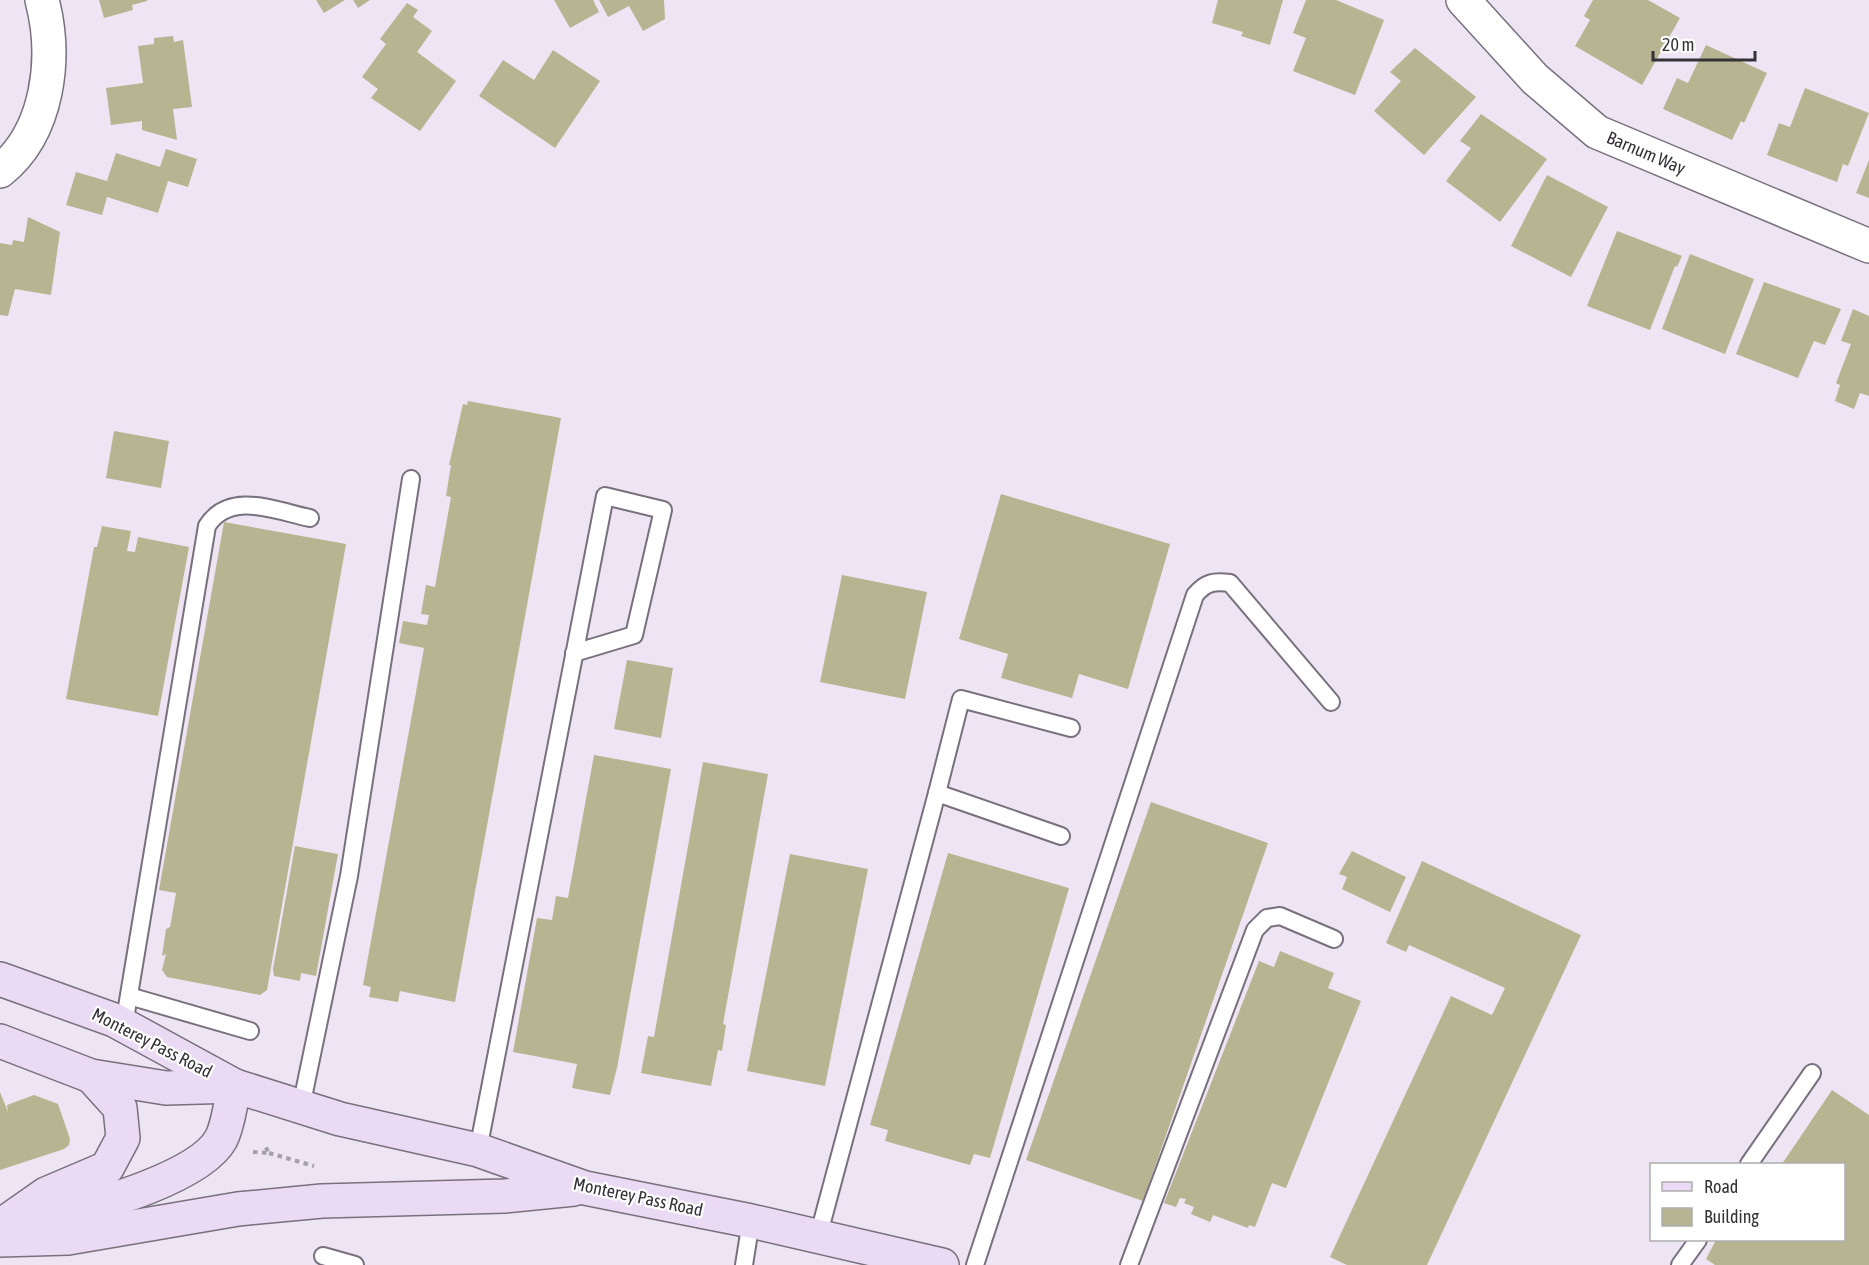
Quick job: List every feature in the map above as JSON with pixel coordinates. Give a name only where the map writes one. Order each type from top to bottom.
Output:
[{"type":"main road","name":"Monterey Pass Road","points":[[0,979],[127,1011],[235,1086],[301,1107],[403,1135],[478,1150],[585,1188],[751,1221],[942,1265]]},
{"type":"main road","name":"Monterey Pass Road","points":[[0,1041],[91,1076],[166,1089],[235,1086]]},
{"type":"main road","points":[[0,1226],[46,1194],[107,1168],[123,1138],[120,1108],[91,1076]]},
{"type":"main road","points":[[0,1234],[150,1187],[202,1159],[221,1139],[235,1086]]},
{"type":"main road","points":[[0,1240],[68,1238],[238,1209],[322,1201],[494,1196],[585,1188]]},
{"type":"street","points":[[0,171],[15,159],[33,130],[44,96],[49,59],[48,23],[42,0]]},
{"type":"street","name":"Barnum Way","points":[[1463,0],[1535,79],[1597,132],[1869,246]]},
{"type":"lane","points":[[301,1107],[349,876],[411,479]]},
{"type":"lane","points":[[478,1150],[574,653],[605,496],[663,510],[634,635],[574,653]]},
{"type":"lane","points":[[250,1031],[127,1011],[207,526],[213,517],[224,508],[240,504],[310,518]]},
{"type":"lane","points":[[975,1265],[1195,595],[1204,585],[1216,581],[1230,583],[1331,702]]},
{"type":"lane","points":[[818,1237],[961,699],[1071,728]]},
{"type":"lane","points":[[937,793],[1061,836]]},
{"type":"lane","points":[[1129,1265],[1255,930],[1268,918],[1280,916],[1334,939]]},
{"type":"lane","points":[[1750,1163],[1812,1073]]},
{"type":"lane","points":[[744,1265],[751,1221]]},
{"type":"lane","points":[[1680,1265],[1697,1241]]},
{"type":"lane","points":[[323,1256],[355,1265]]},
{"type":"path","points":[[252,1152],[268,1153],[265,1146]]},
{"type":"building","points":[[99,0],[147,1],[132,5],[133,10],[104,18]]},
{"type":"building","points":[[316,0],[345,0],[324,13]]},
{"type":"building","points":[[353,0],[370,0],[358,8]]},
{"type":"building","points":[[554,0],[593,0],[599,12],[570,28]]},
{"type":"building","points":[[599,0],[664,0],[665,19],[643,31],[629,6],[608,17]]},
{"type":"building","points":[[1218,0],[1283,0],[1270,45],[1241,36],[1243,32],[1212,23]]},
{"type":"building","points":[[1306,0],[1336,0],[1384,20],[1355,95],[1293,71],[1306,38],[1293,33]]},
{"type":"building","points":[[1593,0],[1648,0],[1680,18],[1642,85],[1575,46],[1590,20],[1584,16]]},
{"type":"building","points":[[407,3],[418,10],[413,17],[432,31],[417,52],[456,81],[420,131],[371,98],[378,89],[362,77],[386,44],[380,39]]},
{"type":"building","points":[[173,36],[174,42],[183,40],[192,107],[173,109],[177,140],[142,130],[142,121],[111,125],[106,88],[143,83],[138,46],[154,44],[154,38]]},
{"type":"building","points":[[1706,45],[1767,73],[1744,123],[1741,121],[1732,140],[1663,109],[1677,78],[1688,83]]},
{"type":"building","points":[[1415,48],[1476,97],[1424,155],[1374,111],[1401,81],[1390,72]]},
{"type":"building","points":[[553,50],[600,81],[555,148],[479,96],[503,60],[534,80]]},
{"type":"building","points":[[1805,88],[1869,113],[1848,166],[1843,164],[1837,182],[1767,155],[1779,123],[1790,127]]},
{"type":"building","points":[[1481,114],[1547,159],[1500,222],[1446,181],[1471,148],[1460,141]]},
{"type":"building","points":[[166,149],[197,159],[188,187],[168,181],[158,213],[107,197],[102,215],[66,205],[76,172],[107,181],[116,153],[160,167]]},
{"type":"building","points":[[1869,160],[1869,198],[1856,193]]},
{"type":"building","points":[[1547,175],[1608,207],[1571,277],[1511,246]]},
{"type":"building","points":[[28,217],[60,232],[51,295],[15,289],[8,316],[0,315],[0,243],[12,245],[13,240],[24,242]]},
{"type":"building","points":[[1617,231],[1682,256],[1677,267],[1675,266],[1650,330],[1587,306]]},
{"type":"building","points":[[1690,254],[1754,279],[1725,354],[1662,329]]},
{"type":"building","points":[[1764,282],[1841,309],[1825,345],[1814,341],[1798,378],[1736,354]]},
{"type":"building","points":[[1853,309],[1869,316],[1869,396],[1860,393],[1854,409],[1835,401],[1840,385],[1836,383],[1851,344],[1841,341]]},
{"type":"building","points":[[468,401],[561,418],[455,1002],[400,991],[398,1002],[369,997],[371,987],[363,985],[424,648],[399,643],[403,621],[427,625],[429,615],[421,614],[426,585],[435,587],[451,497],[446,496],[451,465],[449,465],[463,404],[467,405]]},
{"type":"building","points":[[114,431],[169,441],[161,488],[106,478]]},
{"type":"building","points":[[1001,494],[1170,544],[1128,689],[1079,674],[1072,698],[1001,678],[1008,654],[959,639]]},
{"type":"building","points":[[224,522],[346,544],[267,990],[260,995],[167,977],[162,970],[166,954],[162,956],[166,929],[170,927],[176,893],[159,890]]},
{"type":"building","points":[[102,526],[131,531],[127,551],[135,552],[138,537],[189,547],[158,716],[66,699],[94,547],[97,547]]},
{"type":"building","points":[[842,575],[927,592],[905,699],[820,682]]},
{"type":"building","points":[[627,660],[673,668],[661,738],[614,729]]},
{"type":"building","points":[[594,755],[671,769],[617,1068],[610,1095],[572,1088],[577,1064],[513,1052],[537,918],[552,920],[556,896],[568,898]]},
{"type":"building","points":[[703,762],[768,774],[723,1024],[726,1025],[722,1051],[718,1050],[711,1086],[641,1073],[648,1036],[654,1037]]},
{"type":"building","points":[[1151,802],[1268,843],[1143,1201],[1026,1160]]},
{"type":"building","points":[[295,846],[338,854],[316,976],[301,973],[300,981],[274,976],[273,969]]},
{"type":"building","points":[[1352,851],[1406,877],[1390,912],[1342,889],[1347,877],[1339,874]]},
{"type":"building","points":[[948,853],[1069,888],[990,1158],[974,1154],[970,1165],[885,1141],[888,1130],[870,1125]]},
{"type":"building","points":[[790,854],[868,869],[825,1086],[747,1071]]},
{"type":"building","points":[[1422,861],[1581,935],[1427,1265],[1347,1265],[1330,1257],[1451,996],[1492,1015],[1505,988],[1409,945],[1406,952],[1386,943]]},
{"type":"building","points":[[1280,951],[1334,973],[1328,988],[1361,1001],[1286,1188],[1272,1183],[1255,1227],[1249,1225],[1248,1228],[1213,1215],[1210,1222],[1191,1214],[1194,1207],[1184,1203],[1186,1199],[1180,1198],[1176,1207],[1164,1203],[1259,961],[1274,967]]},
{"type":"building","points":[[1832,1090],[1869,1115],[1869,1265],[1715,1265],[1706,1259],[1715,1241],[1845,1241],[1845,1163],[1783,1163]]},
{"type":"building","points":[[0,1092],[8,1112],[7,1105],[34,1095],[58,1104],[70,1139],[69,1145],[64,1149],[0,1170]]}]
